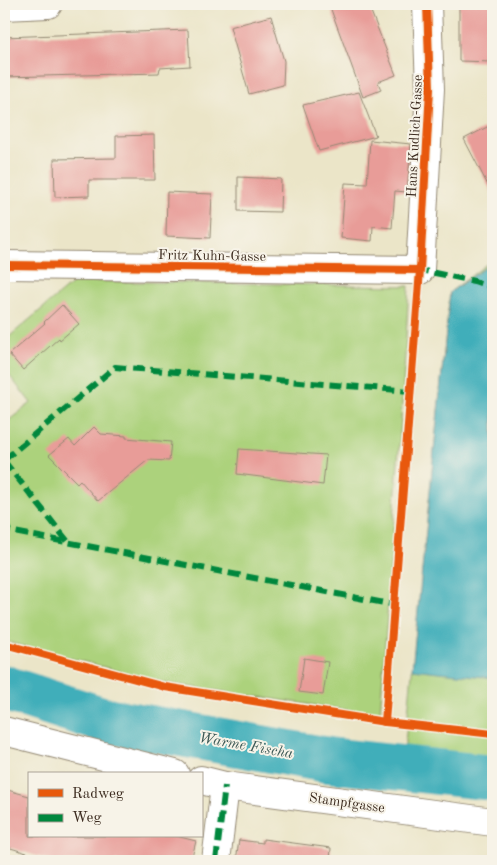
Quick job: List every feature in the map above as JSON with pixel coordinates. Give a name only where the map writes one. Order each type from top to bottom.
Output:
[{"type":"street","points":[[4,6],[48,4]]},
{"type":"street","name":"Hans Kudlich-Gasse","points":[[420,270],[430,89],[427,4]]},
{"type":"street","name":"Fritz Kuhn-Gasse","points":[[4,265],[420,270]]},
{"type":"street","points":[[4,731],[167,772]]},
{"type":"street","points":[[213,783],[216,861]]},
{"type":"street","name":"Stampfgasse","points":[[213,783],[493,822]]},
{"type":"green space","points":[[493,259],[493,763],[404,753],[450,292]]},
{"type":"green space","points":[[75,281],[409,286],[380,715],[165,683],[4,641],[4,424],[31,403],[4,369],[4,341]]},
{"type":"water","points":[[493,262],[493,678],[412,669],[450,292]]},
{"type":"building","points":[[329,4],[368,4],[396,75],[378,82],[381,90],[363,97]]},
{"type":"building","points":[[459,4],[493,4],[493,62],[459,61]]},
{"type":"building","points":[[271,16],[284,61],[283,85],[249,94],[230,27]]},
{"type":"building","points":[[188,30],[190,66],[160,68],[159,73],[4,77],[4,37]]},
{"type":"building","points":[[359,92],[376,136],[319,151],[303,105]]},
{"type":"building","points":[[493,124],[493,195],[464,139]]},
{"type":"building","points":[[154,135],[155,180],[89,180],[89,196],[55,197],[54,159],[116,158],[116,136]]},
{"type":"building","points":[[370,140],[411,144],[407,192],[395,191],[392,228],[373,226],[372,241],[341,238],[345,183],[367,184]]},
{"type":"building","points":[[238,177],[281,179],[280,212],[238,211]]},
{"type":"building","points":[[167,192],[212,194],[210,238],[166,236]]},
{"type":"building","points":[[62,305],[79,324],[60,340],[59,338],[23,370],[9,354],[45,323]]},
{"type":"building","points":[[94,427],[101,434],[171,442],[169,461],[148,460],[98,501],[80,480],[77,483],[49,455],[69,439],[75,446]]},
{"type":"building","points":[[239,449],[326,455],[323,485],[237,474]]},
{"type":"building","points":[[304,658],[328,662],[323,695],[299,692]]},
{"type":"building","points":[[4,789],[28,796],[28,838],[184,838],[196,841],[191,861],[53,861],[4,846]]},
{"type":"building","points":[[263,839],[331,848],[330,861],[236,861],[239,840],[263,843]]},
{"type":"waterway","name":"Warme Fischa","points":[[4,688],[104,720],[328,760],[493,778]]},
{"type":"marked path","points":[[419,274],[420,270],[474,281],[493,287]]},
{"type":"marked path","points":[[4,460],[115,367],[410,391]]},
{"type":"marked path","points":[[4,461],[69,543]]},
{"type":"marked path","points":[[4,522],[9,531],[395,605]]},
{"type":"marked path","points":[[216,861],[225,786]]},
{"type":"cycle path","points":[[385,722],[420,270],[430,89],[427,4]]},
{"type":"cycle path","points":[[4,265],[420,270]]},
{"type":"cycle path","points":[[4,644],[165,687],[385,722],[493,734]]}]
